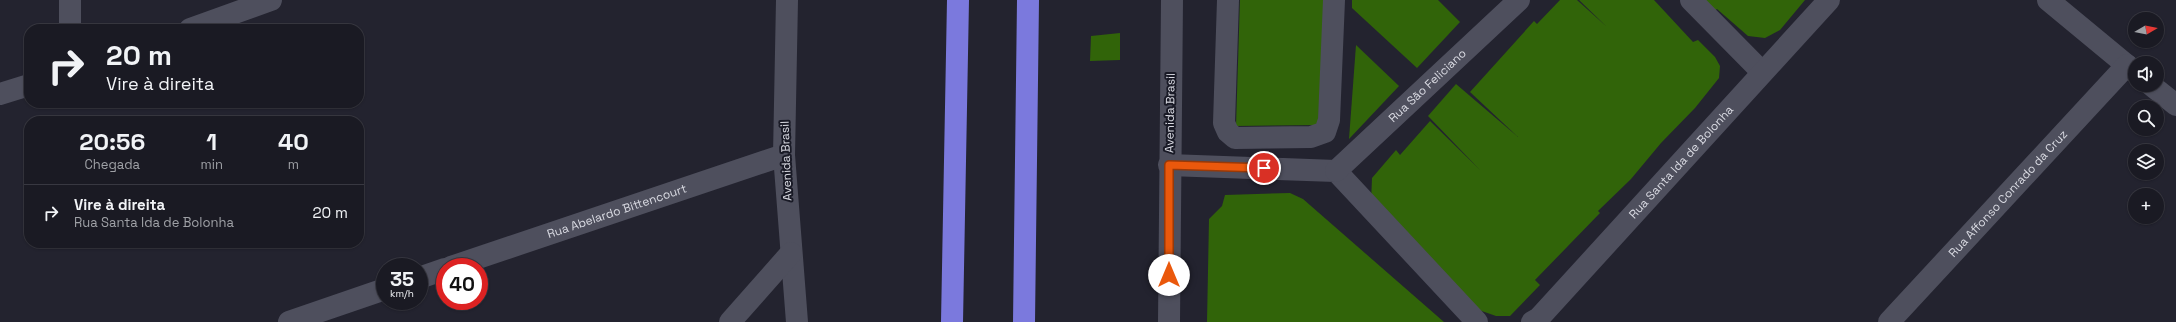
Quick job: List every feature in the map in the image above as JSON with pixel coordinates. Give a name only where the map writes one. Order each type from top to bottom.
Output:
[{"type":"highway","points":[[952,322],[958,0]]},
{"type":"highway","points":[[1024,322],[1028,0]]},
{"type":"street","points":[[70,0],[70,24]]},
{"type":"street","points":[[204,24],[271,0]]},
{"type":"street","name":"Avenida Brasil","points":[[787,0],[784,155],[797,322]]},
{"type":"street","name":"Avenida Brasil","points":[[1169,322],[1169,165],[1172,0]]},
{"type":"street","points":[[1228,0],[1224,123],[1228,132],[1235,138],[1311,138],[1325,132],[1330,120],[1334,0]]},
{"type":"street","name":"Rua São Feliciano","points":[[1336,171],[1519,0]]},
{"type":"street","points":[[1691,0],[1762,72]]},
{"type":"street","name":"Rua Santa Ida de Bolonha","points":[[1532,322],[1539,318],[1829,0]]},
{"type":"street","points":[[2048,0],[2128,67]]},
{"type":"street","name":"Rua Affonso Conrado da Cruz","points":[[1889,322],[2128,72]]},
{"type":"street","points":[[0,94],[24,87]]},
{"type":"street","points":[[2160,92],[2176,105]]},
{"type":"street","name":"Rua Abelardo Bittencourt","points":[[478,258],[784,155]]},
{"type":"street","points":[[1169,165],[1336,171],[1477,322]]},
{"type":"street","points":[[730,322],[791,253]]},
{"type":"street","points":[[289,322],[376,292]]},
{"type":"building","points":[[1240,0],[1326,0],[1322,125],[1236,126]]},
{"type":"building","points":[[1352,0],[1438,0],[1460,22],[1417,68],[1352,8]]},
{"type":"building","points":[[1560,0],[1577,0],[1607,27],[1579,0],[1654,0],[1693,42],[1698,40],[1715,57],[1720,66],[1719,78],[1695,108],[1661,143],[1631,179],[1598,211],[1600,213],[1535,280],[1540,285],[1510,316],[1496,316],[1476,309],[1371,203],[1372,178],[1396,150],[1400,155],[1430,121],[1480,170],[1428,116],[1456,84],[1518,137],[1470,92],[1534,21],[1537,24]]},
{"type":"building","points":[[1702,0],[1805,0],[1780,30],[1765,38],[1748,36],[1717,9],[1713,12]]},
{"type":"building","points":[[1120,33],[1120,60],[1090,61],[1091,36]]},
{"type":"building","points":[[1356,45],[1399,86],[1349,139]]},
{"type":"building","points":[[1290,193],[1303,199],[1444,322],[1207,322],[1209,219],[1222,206],[1225,195]]},
{"type":"route","points":[[1169,275],[1169,165],[1264,168]]}]
